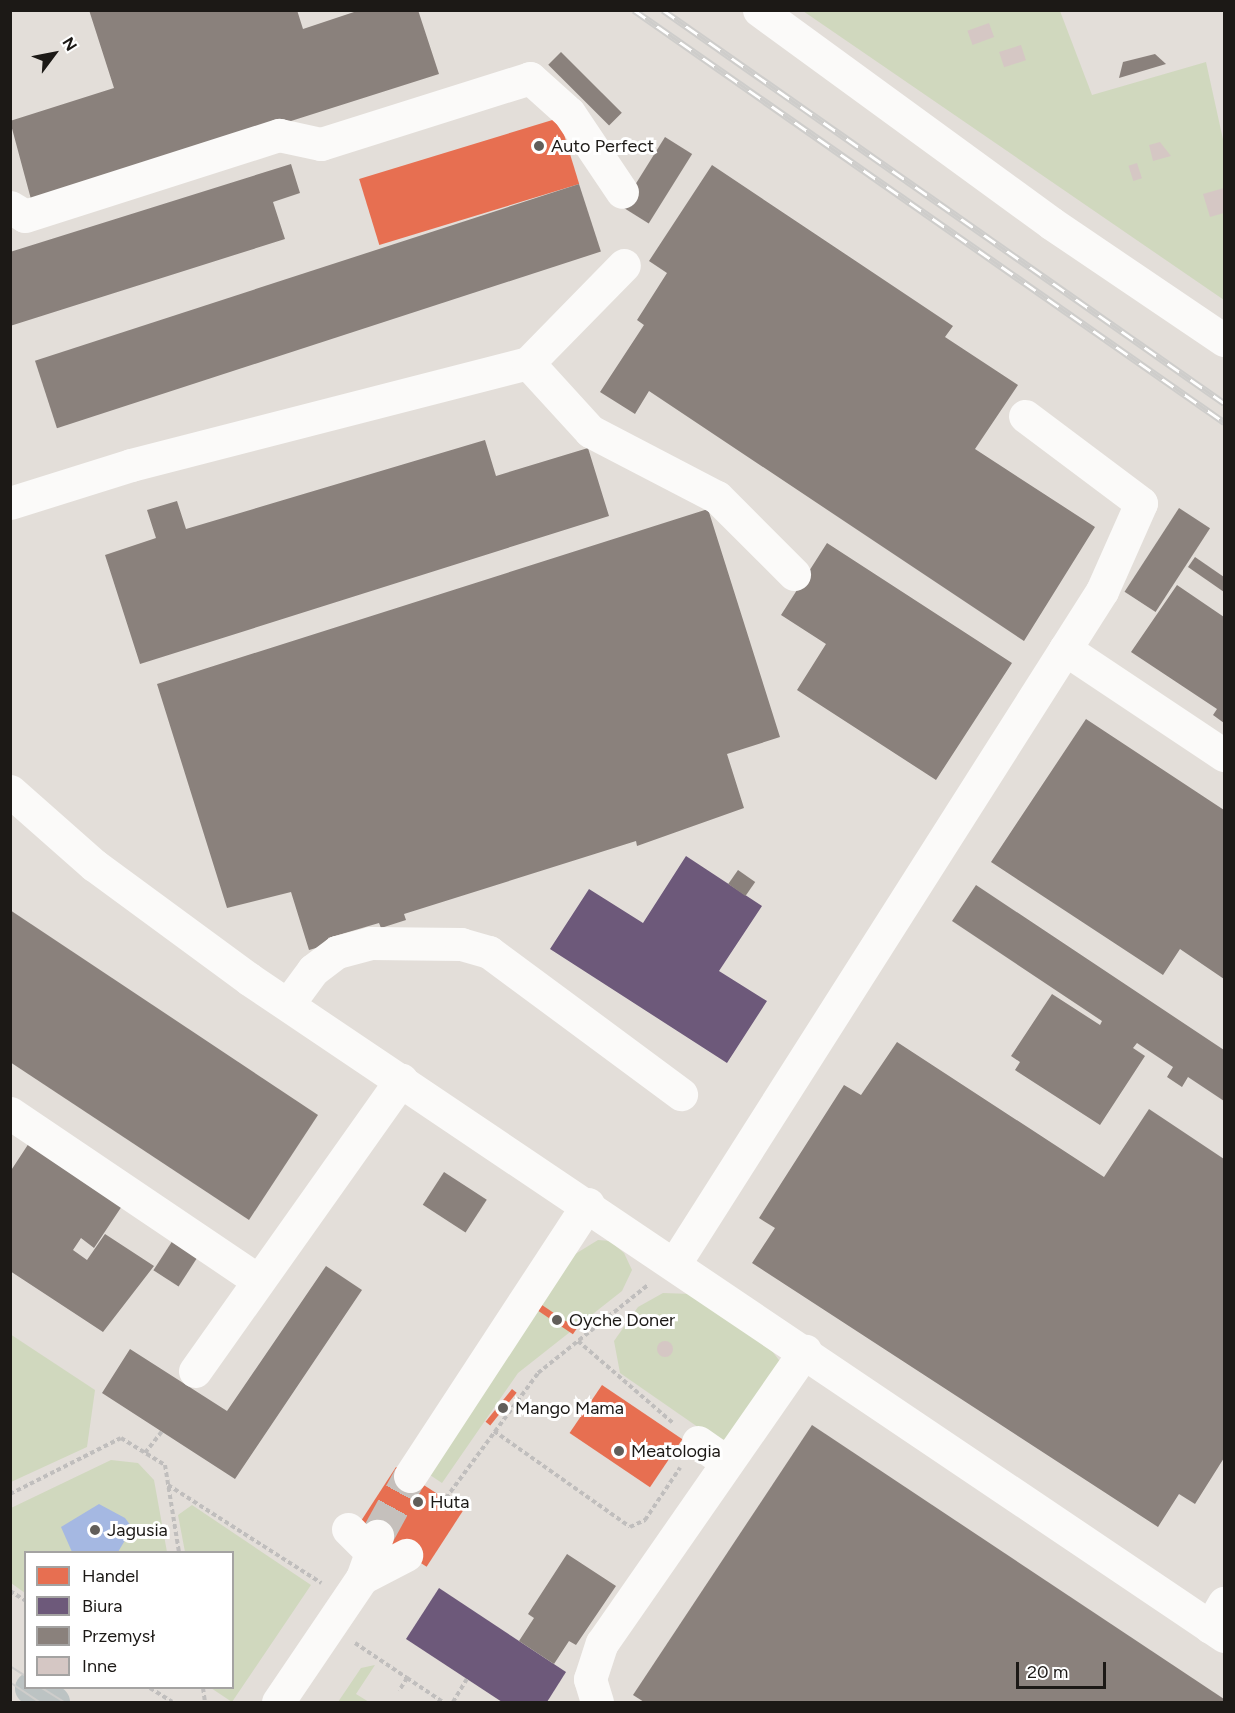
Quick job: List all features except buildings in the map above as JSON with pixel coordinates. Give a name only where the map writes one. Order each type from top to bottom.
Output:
[{"type":"main road","points":[[10,1674],[24,1683]]},
{"type":"main road","points":[[32,1689],[52,1702]]},
{"type":"lane","points":[[759,10],[1051,223],[1224,340]]},
{"type":"lane","points":[[10,207],[25,216],[279,135],[321,144],[530,78],[569,113],[622,192]]},
{"type":"lane","points":[[10,503],[131,465],[528,363],[624,265]]},
{"type":"lane","points":[[528,363],[590,431],[717,497],[794,574]]},
{"type":"lane","points":[[675,1263],[1102,591],[1141,503],[1025,416]]},
{"type":"lane","points":[[1065,649],[1224,755]]},
{"type":"lane","points":[[10,791],[94,866],[288,1004],[805,1351],[1220,1622]]},
{"type":"lane","points":[[288,1004],[313,970],[337,952],[370,943],[461,944],[489,952],[681,1094]]},
{"type":"lane","points":[[195,1371],[401,1080]]},
{"type":"lane","points":[[10,1113],[258,1280]]},
{"type":"lane","points":[[410,1476],[588,1204]]},
{"type":"lane","points":[[597,1702],[590,1678],[602,1643],[805,1351]]},
{"type":"lane","points":[[698,1442],[727,1462]]},
{"type":"lane","points":[[278,1702],[355,1570],[406,1555]]},
{"type":"path","points":[[446,1498],[537,1373],[675,1263]]},
{"type":"path","points":[[494,1431],[630,1527],[645,1520],[698,1442],[620,1382],[601,1358],[578,1341]]},
{"type":"path","points":[[145,1453],[162,1431]]},
{"type":"path","points":[[10,1494],[122,1438],[165,1465],[179,1551]]},
{"type":"path","points":[[168,1485],[355,1570],[407,1678],[443,1702]]},
{"type":"path","points":[[10,1592],[24,1600]]},
{"type":"path","points":[[399,1691],[407,1678]]},
{"type":"path","points":[[453,1702],[467,1679]]},
{"type":"path","points":[[152,1689],[172,1702]]},
{"type":"green space","points":[[803,11],[1060,11],[1092,95],[1206,62],[1224,144],[1224,300]]},
{"type":"green space","points":[[598,1240],[610,1241],[624,1253],[632,1270],[622,1291],[518,1373],[442,1483],[427,1473],[572,1256]]},
{"type":"green space","points":[[663,1293],[692,1294],[772,1351],[782,1364],[738,1436],[718,1441],[620,1373],[614,1341],[638,1307]]},
{"type":"green space","points":[[10,1334],[95,1390],[87,1447],[11,1482]]},
{"type":"green space","points":[[111,1460],[138,1463],[154,1480],[167,1551],[24,1551],[24,1592],[11,1583],[11,1508]]},
{"type":"green space","points":[[192,1505],[311,1585],[232,1702],[212,1689],[234,1689],[234,1551],[185,1551],[178,1515]]},
{"type":"green space","points":[[375,1665],[356,1694],[369,1702],[338,1702],[361,1668]]},
{"type":"water","name":"Jagusia","points":[[99,1504],[125,1518],[131,1526],[119,1551],[72,1551],[61,1527]]},
{"type":"tunnel","points":[[377,1536],[410,1476]]},
{"type":"tram line","points":[[10,1666],[24,1675]]},
{"type":"tram line","points":[[10,1682],[40,1702]]},
{"type":"tram line","points":[[44,1689],[64,1702]]},
{"type":"railway","points":[[634,10],[1224,422]]},
{"type":"railway","points":[[663,10],[1224,403]]},
{"type":"place","name":"Auto Perfect","points":[[539,146]]},
{"type":"place","name":"Oyche Doner","points":[[557,1320]]},
{"type":"place","name":"Mango Mama","points":[[503,1408]]},
{"type":"place","name":"Meatologia","points":[[619,1451]]},
{"type":"place","name":"Huta","points":[[418,1502]]},
{"type":"place","name":"Jagusia","points":[[95,1530]]}]
